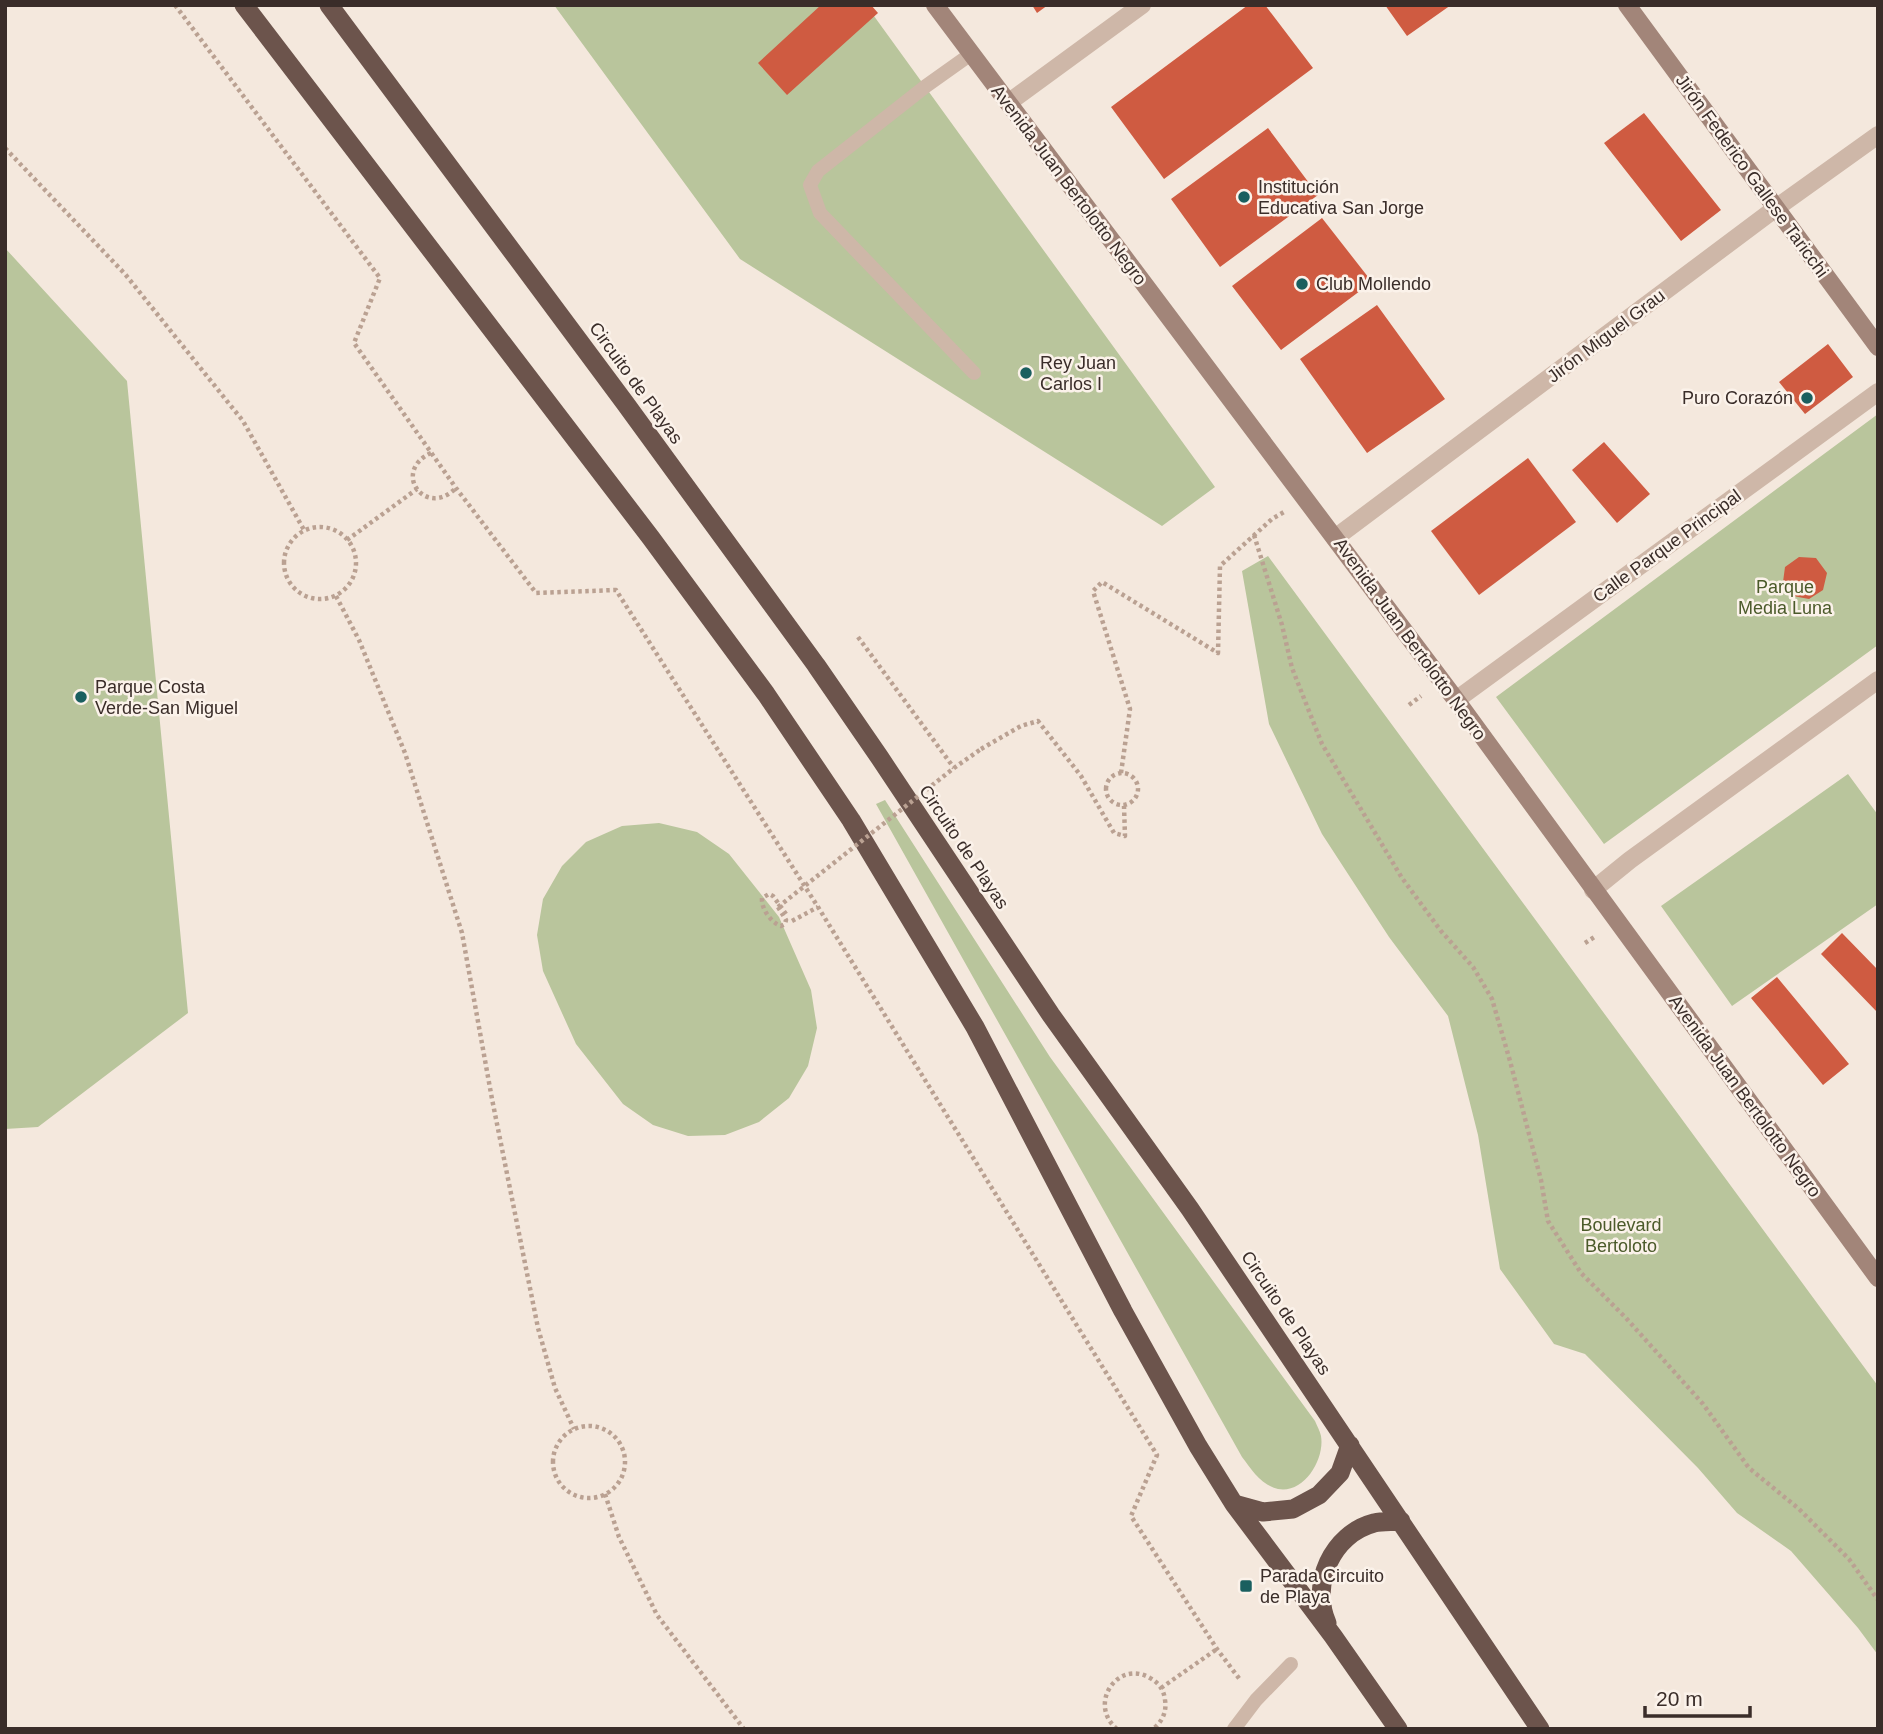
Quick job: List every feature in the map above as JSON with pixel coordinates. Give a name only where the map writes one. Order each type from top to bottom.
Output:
[{"type":"highway","points":[[244,5],[651,538],[766,694],[851,820],[975,1027],[1123,1311],[1198,1446],[1234,1504],[1398,1729]]},
{"type":"highway","name":"Circuito de Playas","points":[[330,5],[816,665],[1051,1015],[1190,1209],[1540,1729]]},
{"type":"highway","points":[[1234,1504],[1263,1512],[1293,1509],[1319,1495],[1340,1472],[1350,1445]]},
{"type":"highway","points":[[1332,1636],[1321,1611],[1321,1583],[1330,1557],[1349,1536],[1374,1523],[1402,1521]]},
{"type":"main road","name":"Avenida Juan Bertolotto Negro","points":[[935,5],[1335,538],[1878,1278]]},
{"type":"main road","name":"Jirón Federico Gallese Taricchi","points":[[1627,5],[1878,347]]},
{"type":"street","points":[[1008,103],[1142,5]]},
{"type":"street","name":"Jirón Miguel Grau","points":[[1335,538],[1776,208],[1878,135]]},
{"type":"street","name":"Calle Parque Principal","points":[[1455,700],[1878,392]]},
{"type":"street","points":[[1593,890],[1630,859],[1878,680]]},
{"type":"lane","points":[[971,54],[818,171],[810,185],[820,214],[974,373]]},
{"type":"lane","points":[[1234,1729],[1256,1700],[1290,1664]]},
{"type":"path","points":[[175,5],[380,278],[354,343],[456,488],[536,593],[616,590],[818,907],[1157,1455],[1131,1516],[1217,1649],[1256,1700]]},
{"type":"path","points":[[5,148],[125,274],[243,421],[304,530]]},
{"type":"path","points":[[431,453],[416,463],[413,480],[417,489],[431,499],[441,499],[456,488]]},
{"type":"path","points":[[347,540],[417,489]]},
{"type":"path","points":[[1121,773],[1130,709],[1093,591],[1102,582],[1218,653],[1220,566],[1272,519]]},
{"type":"path","points":[[318,527],[332,529],[347,540],[353,548],[356,562],[355,576],[347,588],[336,596],[322,600],[308,598],[296,590],[287,578],[283,565],[285,551],[293,539],[304,530],[318,527]]},
{"type":"path","points":[[1254,535],[1282,625],[1292,668],[1322,744],[1402,878],[1441,931],[1473,967],[1492,999],[1538,1167],[1548,1221],[1581,1273],[1626,1318],[1703,1404],[1749,1468],[1800,1509],[1849,1559],[1878,1600]]},
{"type":"path","points":[[336,596],[359,640],[405,753],[462,933],[538,1328],[555,1388],[574,1429]]},
{"type":"path","points":[[858,637],[954,768]]},
{"type":"path","points":[[786,914],[773,896],[769,894],[762,898],[762,905],[774,923],[781,926],[785,924],[786,920],[778,907],[954,768],[1021,726],[1038,721],[1081,776],[1114,833],[1125,836],[1124,806]]},
{"type":"path","points":[[1121,773],[1136,780],[1139,788],[1137,797],[1124,806],[1109,799],[1106,791],[1113,776],[1121,773]]},
{"type":"path","points":[[792,921],[818,907]]},
{"type":"path","points":[[587,1425],[602,1427],[614,1435],[622,1446],[626,1460],[624,1474],[617,1486],[605,1494],[591,1498],[577,1496],[565,1488],[556,1477],[553,1463],[555,1449],[562,1437],[574,1429],[587,1425]]},
{"type":"path","points":[[605,1494],[619,1536],[657,1615],[744,1729]]},
{"type":"path","points":[[1161,1688],[1217,1649]]},
{"type":"path","points":[[1112,1727],[1106,1716],[1105,1696],[1116,1679],[1135,1673],[1154,1680],[1165,1697],[1163,1717],[1153,1729]]},
{"type":"green space","name":"Rey Juan Carlos I","points":[[554,5],[866,5],[1215,487],[1162,526],[740,259]]},
{"type":"green space","name":"Parque Costa Verde-San Miguel","points":[[5,248],[127,381],[188,1013],[38,1127],[5,1129]]},
{"type":"green space","name":"Parque Media Luna","points":[[1878,414],[1878,645],[1604,844],[1496,697]]},
{"type":"green space","name":"Boulevard Bertoloto","points":[[1268,556],[1878,1386],[1878,1655],[1791,1551],[1737,1513],[1698,1468],[1585,1354],[1554,1344],[1500,1269],[1478,1135],[1448,1016],[1389,937],[1322,834],[1269,724],[1242,571]]},
{"type":"green space","points":[[1848,774],[1878,815],[1878,904],[1732,1006],[1661,906]]},
{"type":"green space","points":[[885,800],[1050,1057],[1315,1421],[1321,1436],[1320,1455],[1311,1473],[1296,1486],[1287,1489],[1272,1487],[1257,1476],[1242,1457],[876,804]]},
{"type":"green space","points":[[659,823],[697,832],[729,854],[779,917],[811,990],[817,1028],[808,1066],[789,1098],[759,1122],[725,1135],[688,1136],[653,1125],[623,1104],[576,1044],[543,971],[537,935],[543,899],[562,866],[586,842],[622,826]]},
{"type":"building","points":[[821,5],[871,5],[878,13],[787,95],[758,63]]},
{"type":"building","points":[[1032,5],[1048,5],[1037,13]]},
{"type":"building","points":[[1248,5],[1265,5],[1313,68],[1164,179],[1111,107]]},
{"type":"building","points":[[1385,5],[1451,5],[1407,36]]},
{"type":"building","points":[[1644,113],[1721,210],[1681,241],[1604,143]]},
{"type":"building","name":"Institución Educativa San Jorge","points":[[1268,128],[1318,195],[1220,267],[1171,199]]},
{"type":"building","name":"Club Mollendo","points":[[1322,218],[1372,282],[1281,350],[1232,286]]},
{"type":"building","points":[[1377,305],[1445,399],[1367,453],[1300,359]]},
{"type":"building","points":[[1828,344],[1853,377],[1805,414],[1779,382]]},
{"type":"building","points":[[1604,442],[1650,494],[1617,523],[1572,470]]},
{"type":"building","points":[[1528,458],[1576,522],[1479,595],[1431,531]]},
{"type":"building","points":[[1799,557],[1816,558],[1827,573],[1823,590],[1809,599],[1793,596],[1783,582],[1785,567]]},
{"type":"building","points":[[1842,933],[1878,970],[1878,1013],[1821,954]]},
{"type":"building","points":[[1777,977],[1849,1064],[1823,1085],[1751,998]]},
{"type":"place","name":"Institución Educativa San Jorge","points":[[1244,197]]},
{"type":"place","name":"Club Mollendo","points":[[1302,284]]},
{"type":"place","name":"Rey Juan Carlos I","points":[[1026,373]]},
{"type":"place","name":"Puro Corazón","points":[[1807,398]]},
{"type":"place","name":"Parque Costa Verde-San Miguel","points":[[81,697]]},
{"type":"place","name":"Parada Circuito de Playa","points":[[1246,1586]]}]
